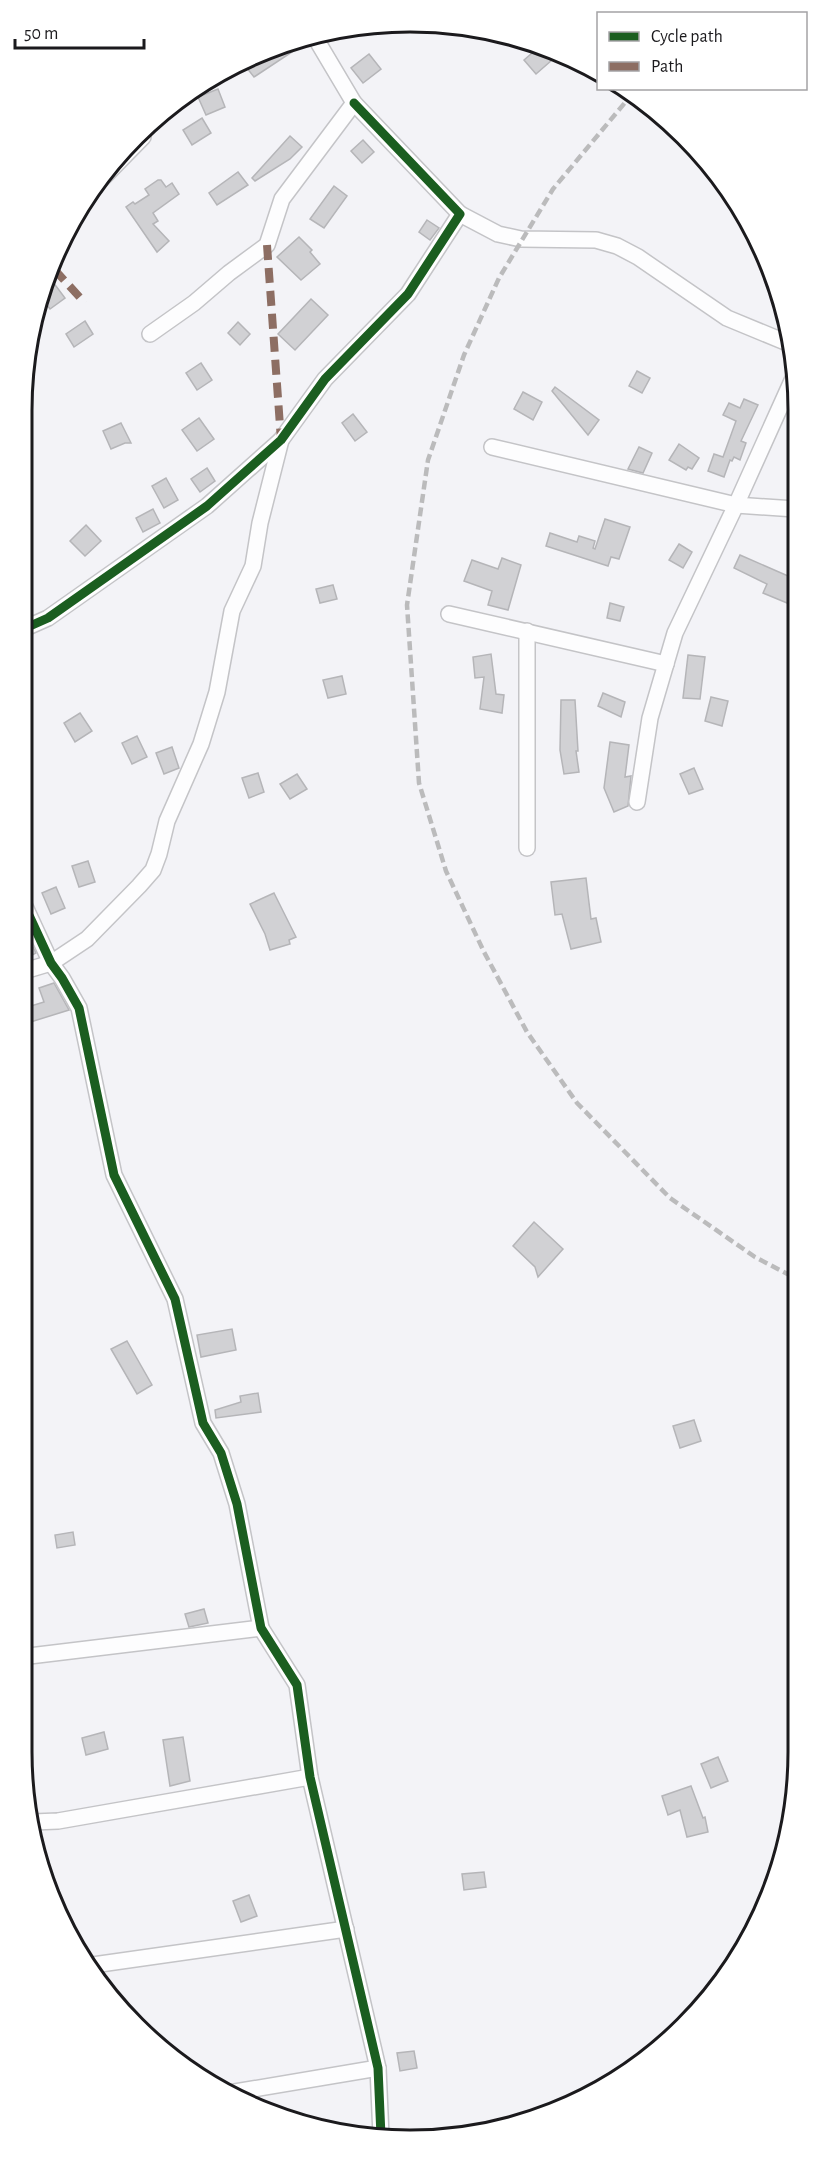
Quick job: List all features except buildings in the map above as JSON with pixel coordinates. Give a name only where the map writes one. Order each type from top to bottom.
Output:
[{"type":"street","points":[[318,43],[354,103],[460,214],[498,234],[521,239],[596,240],[617,246],[638,257],[727,318],[781,340]]},
{"type":"street","points":[[150,334],[194,303],[267,245],[282,199],[354,103]]},
{"type":"street","points":[[32,625],[48,618],[207,506],[281,440],[325,379],[408,294],[460,214]]},
{"type":"street","points":[[637,802],[650,718],[675,633],[787,392]]},
{"type":"street","points":[[32,969],[51,963],[87,939],[153,870],[166,821],[201,744],[216,692],[232,612],[253,566],[260,522],[281,440]]},
{"type":"street","points":[[492,447],[736,505],[788,509]]},
{"type":"street","points":[[449,614],[666,664]]},
{"type":"street","points":[[526,848],[527,631]]},
{"type":"street","points":[[32,922],[51,963],[79,1008],[114,1175],[175,1299],[203,1423],[220,1453],[237,1504],[261,1628],[297,1685],[310,1777],[378,2068],[381,2128]]},
{"type":"street","points":[[32,1657],[261,1628]]},
{"type":"street","points":[[38,1822],[58,1821],[310,1777]]},
{"type":"street","points":[[97,1964],[346,1929]]},
{"type":"street","points":[[240,2090],[378,2068]]},
{"type":"railway","points":[[627,100],[553,189],[499,278],[464,355],[428,460],[407,605],[419,783],[446,871],[484,952],[527,1032],[577,1103],[670,1198],[755,1257],[788,1274]]},
{"type":"marked path","points":[[267,245],[281,440]]},
{"type":"marked path","points":[[57,273],[85,303]]},
{"type":"cycle path","points":[[32,625],[48,618],[207,506],[281,440],[325,379],[408,294],[460,214],[354,103]]},
{"type":"cycle path","points":[[32,922],[51,963],[79,1008],[114,1175],[175,1299],[203,1423],[221,1453],[237,1504],[261,1628],[297,1685],[310,1777],[378,2068],[381,2128]]}]
